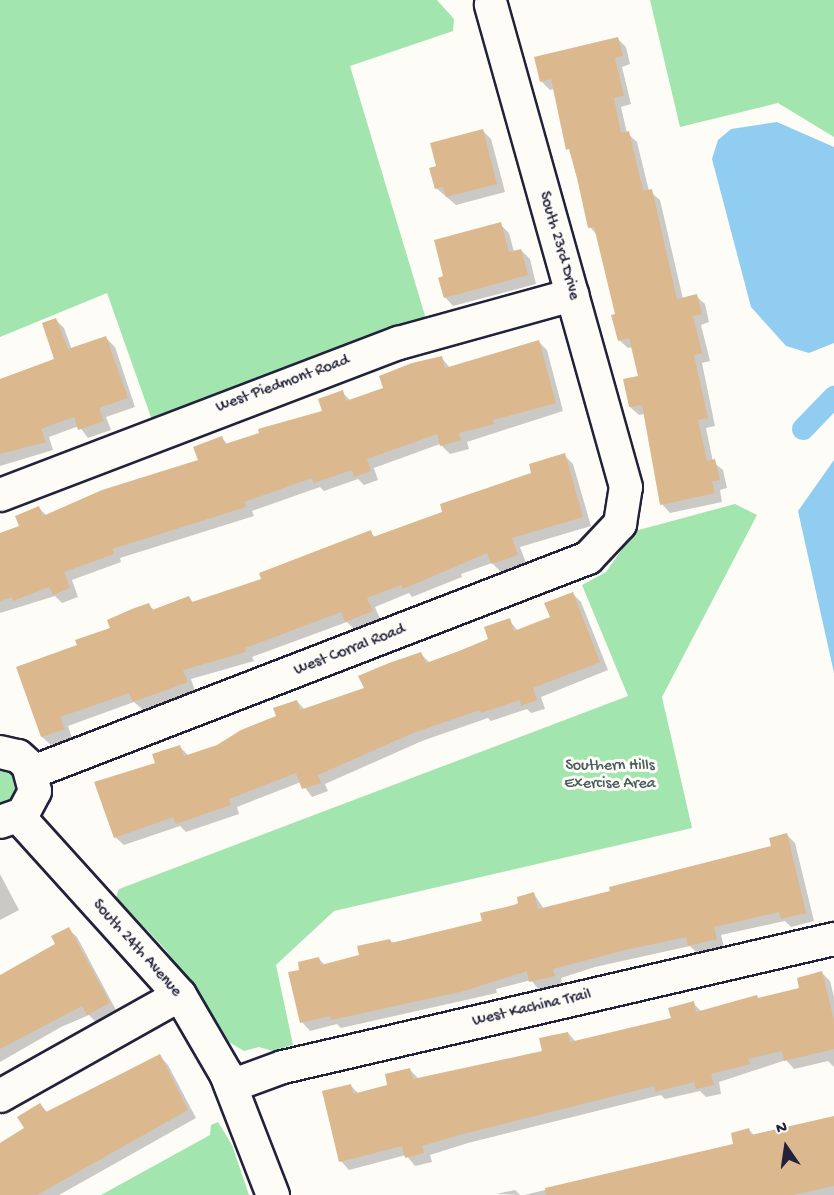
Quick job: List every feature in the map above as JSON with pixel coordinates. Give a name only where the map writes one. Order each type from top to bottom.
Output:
[{"type":"street","name":"South 23rd Drive","points":[[491,5],[626,487]]},
{"type":"street","name":"West Piedmont Road","points":[[0,495],[399,343],[572,295]]},
{"type":"street","name":"West Corral Road","points":[[33,772],[588,558],[620,524],[626,487]]},
{"type":"street","points":[[0,752],[18,756],[33,772]]},
{"type":"street","name":"South 24th Avenue","points":[[33,772],[35,791],[31,805],[9,819],[180,995],[231,1086],[273,1195]]},
{"type":"street","name":"West Kachina Trail","points":[[231,1086],[283,1067],[834,939]]},
{"type":"street","points":[[0,1096],[180,995]]},
{"type":"green space","points":[[0,0],[437,0],[454,19],[453,31],[350,66],[426,319],[371,335],[152,420],[107,293],[0,337]]},
{"type":"green space","points":[[650,0],[834,0],[834,137],[778,103],[680,127]]},
{"type":"green space","name":"Southern Hills Exercise Area","points":[[735,504],[757,515],[662,697],[692,828],[334,911],[276,965],[293,1045],[273,1051],[259,1047],[244,1051],[229,1042],[165,949],[116,897],[119,889],[628,696],[582,585],[606,572],[635,531]]},
{"type":"green space","points":[[0,752],[33,772],[0,822]]},
{"type":"green space","points":[[218,1122],[232,1145],[249,1195],[101,1195],[210,1135],[211,1125]]},
{"type":"water","points":[[777,122],[834,147],[834,343],[809,353],[786,346],[751,307],[712,159],[718,140],[731,129]]},
{"type":"water","points":[[834,460],[834,673],[798,511]]},
{"type":"building","points":[[618,37],[623,56],[615,58],[624,96],[614,98],[621,133],[629,131],[643,191],[652,189],[677,299],[697,294],[702,314],[693,316],[702,353],[694,355],[708,418],[698,420],[707,461],[715,459],[720,480],[712,481],[715,493],[660,505],[642,405],[629,407],[623,379],[638,376],[629,338],[618,341],[611,315],[615,314],[594,227],[588,228],[569,149],[566,150],[551,79],[540,82],[534,57]]},
{"type":"building","points":[[483,129],[497,184],[446,197],[443,187],[435,189],[429,168],[436,166],[430,143]]},
{"type":"building","points":[[501,222],[509,252],[521,249],[528,275],[444,298],[438,278],[443,276],[434,240]]},
{"type":"building","points":[[56,318],[68,349],[106,336],[128,398],[99,408],[104,421],[78,430],[74,417],[41,429],[46,442],[0,454],[0,379],[54,359],[42,323]]},
{"type":"building","points":[[539,340],[556,403],[493,420],[494,424],[459,433],[461,440],[440,446],[437,434],[367,459],[371,471],[354,477],[352,470],[314,483],[312,478],[244,502],[246,507],[112,549],[114,554],[64,572],[70,588],[53,595],[49,587],[13,601],[12,597],[0,601],[0,533],[19,526],[15,516],[39,506],[43,516],[102,490],[198,460],[193,447],[222,436],[225,444],[259,433],[258,429],[322,411],[318,399],[343,390],[346,401],[383,388],[379,376],[412,363],[442,356],[445,368]]},
{"type":"building","points":[[565,453],[583,517],[512,538],[518,555],[491,564],[487,553],[403,589],[401,585],[367,598],[373,611],[345,622],[341,612],[245,648],[246,652],[183,670],[188,682],[133,702],[129,693],[60,717],[65,729],[41,737],[16,667],[77,645],[75,640],[110,628],[107,620],[132,609],[149,603],[152,610],[189,596],[192,602],[261,579],[259,573],[371,530],[373,537],[442,512],[440,504],[531,473],[529,464]]},
{"type":"building","points":[[573,592],[600,662],[533,688],[537,700],[521,706],[520,700],[481,713],[480,710],[413,733],[318,775],[321,783],[302,789],[296,773],[229,799],[231,805],[176,824],[173,817],[114,838],[94,782],[155,763],[152,754],[180,745],[184,756],[217,745],[241,730],[276,716],[273,708],[297,700],[300,710],[364,688],[358,676],[389,663],[421,652],[426,663],[459,651],[488,639],[484,627],[510,618],[514,631],[550,617],[544,603]]},
{"type":"building","points":[[787,833],[806,913],[781,919],[779,912],[714,927],[717,939],[688,946],[686,937],[625,950],[553,969],[555,976],[529,982],[527,971],[464,991],[331,1020],[330,1016],[300,1023],[288,972],[299,970],[298,962],[319,957],[321,965],[359,955],[357,946],[390,939],[391,943],[482,921],[480,913],[518,904],[517,897],[534,892],[538,909],[610,891],[609,887],[771,846],[769,838]]},
{"type":"building","points":[[69,927],[110,1003],[87,1015],[82,1006],[0,1049],[0,975],[55,944],[51,936]]},
{"type":"building","points":[[822,971],[834,1020],[834,1049],[784,1061],[782,1051],[748,1059],[750,1064],[711,1074],[714,1085],[696,1089],[694,1082],[655,1092],[654,1086],[459,1135],[422,1146],[424,1153],[405,1158],[402,1146],[339,1162],[322,1091],[351,1084],[353,1094],[387,1085],[385,1074],[410,1068],[413,1079],[542,1051],[539,1038],[568,1032],[570,1042],[671,1018],[668,1008],[694,1001],[696,1012],[757,995],[758,998],[799,988],[797,978]]},
{"type":"building","points":[[160,1054],[188,1110],[37,1195],[0,1195],[0,1143],[24,1128],[17,1117],[40,1103],[46,1112]]},
{"type":"building","points":[[834,1116],[834,1186],[793,1195],[546,1195],[545,1188],[733,1144],[731,1133],[749,1128],[751,1135]]},
{"type":"waterway","points":[[803,429],[834,397]]}]
